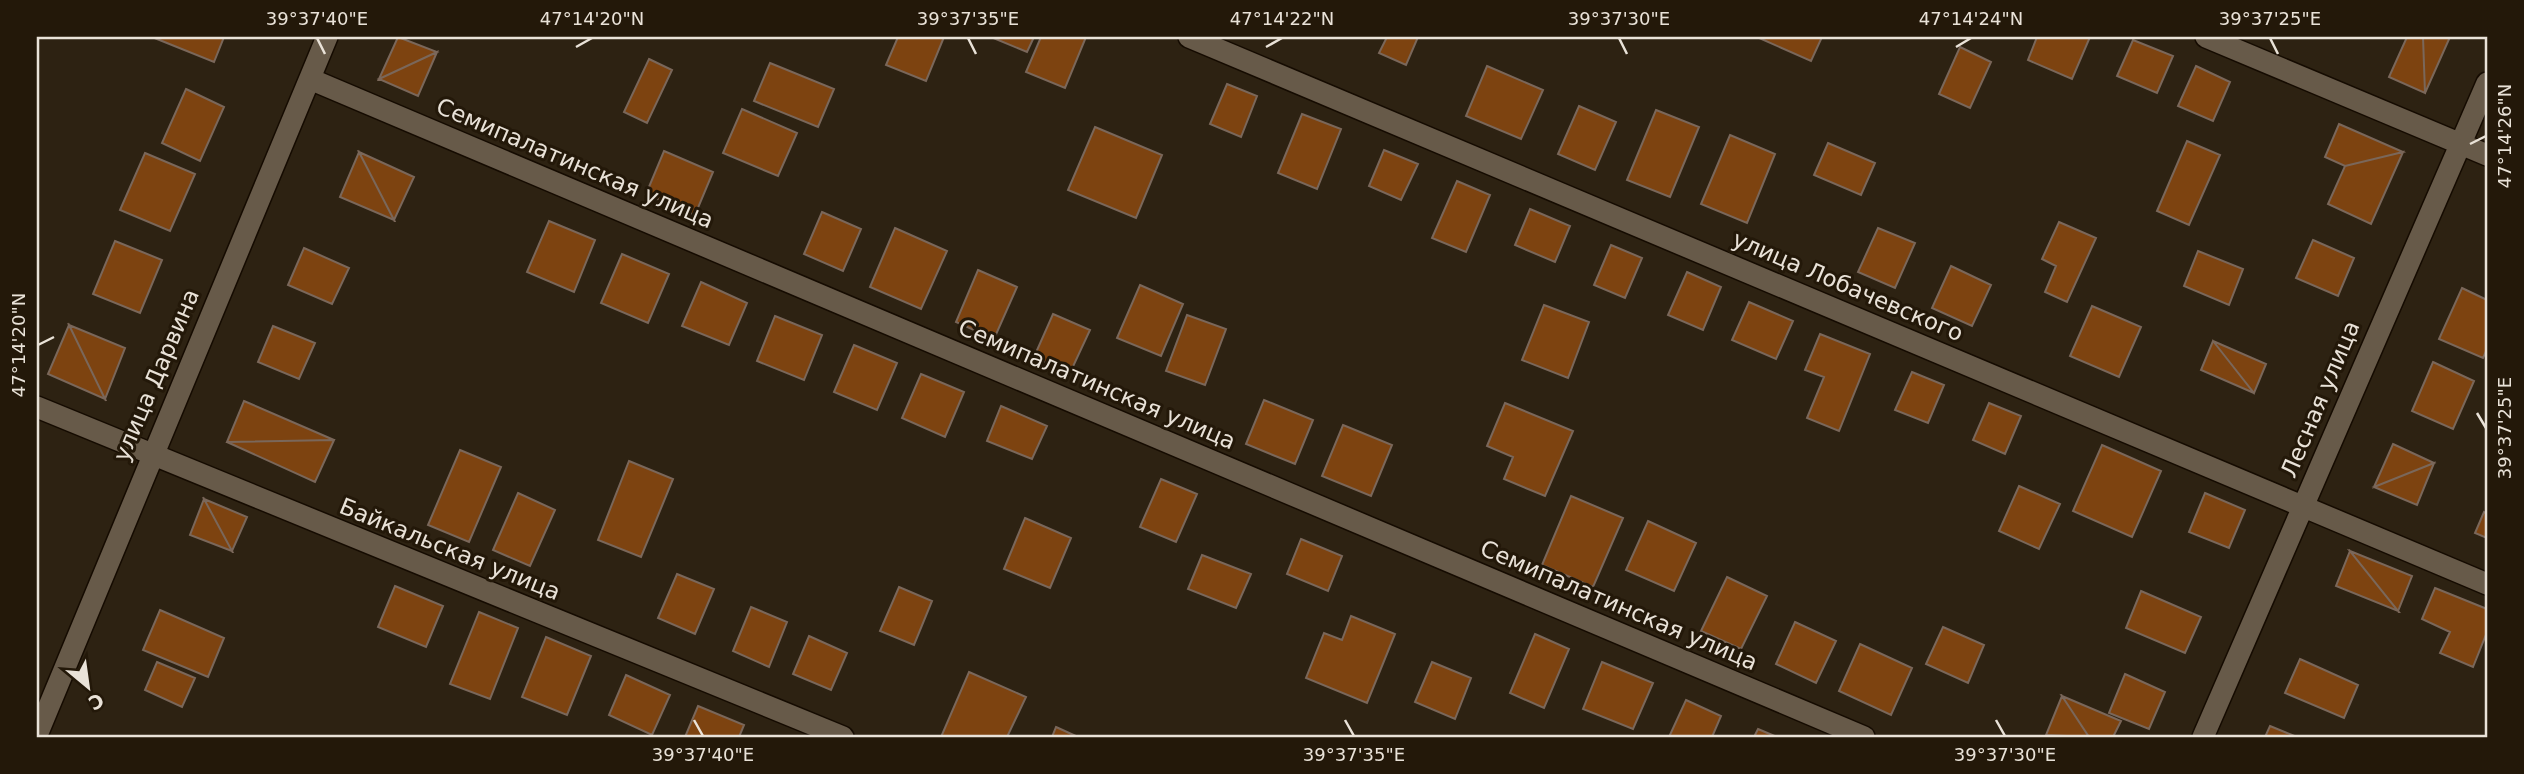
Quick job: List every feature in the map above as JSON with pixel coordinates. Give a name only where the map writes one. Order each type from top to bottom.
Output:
[{"type":"street","name":"улица Дарвина","points":[[37,735],[151,455],[327,37]]},
{"type":"street","name":"улица Лобачевского","points":[[1189,37],[2487,584]]},
{"type":"street","points":[[2206,37],[2487,155]]},
{"type":"street","name":"Семипалатинская улица","points":[[310,79],[1864,737]]},
{"type":"street","name":"Лесная улица","points":[[2203,737],[2487,83]]},
{"type":"street","name":"Байкальская улица","points":[[37,407],[844,737]]},
{"type":"building","points":[[152,37],[224,37],[214,62]]},
{"type":"building","points":[[398,37],[437,52],[379,79]]},
{"type":"building","points":[[898,37],[944,37],[926,81],[886,65]]},
{"type":"building","points":[[991,37],[1034,37],[1027,52]]},
{"type":"building","points":[[1041,37],[1086,37],[1065,88],[1026,72]]},
{"type":"building","points":[[1387,37],[1418,37],[1406,65],[1379,53]]},
{"type":"building","points":[[1757,37],[1822,37],[1811,61]]},
{"type":"building","points":[[2037,37],[2090,37],[2072,79],[2028,60]]},
{"type":"building","points":[[2407,37],[2423,37],[2425,93],[2389,77]]},
{"type":"building","points":[[2423,37],[2450,37],[2425,93]]},
{"type":"building","points":[[2133,40],[2173,56],[2157,93],[2117,76]]},
{"type":"building","points":[[1960,47],[1991,62],[1970,108],[1939,94]]},
{"type":"building","points":[[437,52],[418,96],[379,79]]},
{"type":"building","points":[[649,59],[672,70],[647,123],[624,112]]},
{"type":"building","points":[[770,63],[834,89],[818,127],[754,101]]},
{"type":"building","points":[[1487,66],[1543,90],[1521,139],[1466,116]]},
{"type":"building","points":[[2196,66],[2230,82],[2213,121],[2178,106]]},
{"type":"building","points":[[1227,84],[1257,96],[1241,137],[1210,124]]},
{"type":"building","points":[[186,89],[224,107],[200,161],[162,143]]},
{"type":"building","points":[[1579,106],[1616,122],[1595,170],[1558,154]]},
{"type":"building","points":[[742,109],[797,133],[778,176],[723,153]]},
{"type":"building","points":[[1656,110],[1699,127],[1670,197],[1627,180]]},
{"type":"building","points":[[1302,114],[1341,129],[1317,189],[1278,173]]},
{"type":"building","points":[[2339,124],[2403,152],[2345,166],[2325,157]]},
{"type":"building","points":[[1095,127],[1162,155],[1136,218],[1068,190]]},
{"type":"building","points":[[1730,135],[1775,154],[1747,223],[1701,204]]},
{"type":"building","points":[[2187,141],[2220,155],[2189,225],[2157,211]]},
{"type":"building","points":[[1828,143],[1875,163],[1861,195],[1814,175]]},
{"type":"building","points":[[1384,150],[1418,164],[1401,200],[1369,186]]},
{"type":"building","points":[[664,151],[713,172],[695,215],[646,194]]},
{"type":"building","points":[[359,152],[414,177],[394,220]]},
{"type":"building","points":[[359,152],[394,220],[340,197]]},
{"type":"building","points":[[2403,152],[2371,224],[2328,204],[2345,166]]},
{"type":"building","points":[[145,153],[195,174],[170,231],[120,210]]},
{"type":"building","points":[[1457,181],[1490,195],[1466,252],[1432,238]]},
{"type":"building","points":[[1530,209],[1570,226],[1555,262],[1515,245]]},
{"type":"building","points":[[822,212],[861,229],[843,271],[804,254]]},
{"type":"building","points":[[549,221],[595,240],[574,292],[527,272]]},
{"type":"building","points":[[2059,222],[2096,238],[2067,302],[2045,292],[2056,266],[2042,259]]},
{"type":"building","points":[[895,228],[947,251],[921,309],[870,287]]},
{"type":"building","points":[[1878,228],[1915,243],[1895,288],[1858,272]]},
{"type":"building","points":[[2313,240],[2354,258],[2338,296],[2296,278]]},
{"type":"building","points":[[115,241],[162,260],[140,313],[93,294]]},
{"type":"building","points":[[1611,245],[1642,258],[1625,298],[1594,285]]},
{"type":"building","points":[[304,248],[349,268],[332,304],[288,285]]},
{"type":"building","points":[[2198,251],[2243,269],[2229,305],[2184,286]]},
{"type":"building","points":[[622,254],[669,274],[648,323],[601,303]]},
{"type":"building","points":[[1951,266],[1991,285],[1972,326],[1932,308]]},
{"type":"building","points":[[978,270],[1017,287],[994,339],[956,322]]},
{"type":"building","points":[[1687,272],[1721,287],[1703,330],[1668,315]]},
{"type":"building","points":[[701,282],[747,303],[729,345],[682,326]]},
{"type":"building","points":[[1140,285],[1183,304],[1161,356],[1117,338]]},
{"type":"building","points":[[2462,288],[2487,300],[2487,349],[2483,358],[2439,339]]},
{"type":"building","points":[[1749,302],[1793,321],[1776,359],[1732,340]]},
{"type":"building","points":[[1544,305],[1589,322],[1568,378],[1522,360]]},
{"type":"building","points":[[2092,306],[2141,327],[2119,377],[2070,356]]},
{"type":"building","points":[[1053,314],[1090,330],[1070,373],[1034,357]]},
{"type":"building","points":[[1187,315],[1226,329],[1205,385],[1166,371]]},
{"type":"building","points":[[775,316],[822,335],[804,380],[757,361]]},
{"type":"building","points":[[69,325],[125,348],[105,399]]},
{"type":"building","points":[[69,325],[105,399],[48,374]]},
{"type":"building","points":[[273,326],[315,343],[299,379],[258,362]]},
{"type":"building","points":[[1820,334],[1870,354],[1839,431],[1807,418],[1824,377],[1805,370]]},
{"type":"building","points":[[2213,341],[2266,364],[2254,393]]},
{"type":"building","points":[[2213,341],[2254,393],[2201,370]]},
{"type":"building","points":[[854,345],[897,363],[877,410],[834,392]]},
{"type":"building","points":[[2433,362],[2474,381],[2453,429],[2412,411]]},
{"type":"building","points":[[1912,372],[1944,385],[1928,423],[1895,410]]},
{"type":"building","points":[[921,374],[964,392],[945,437],[902,418]]},
{"type":"building","points":[[1264,400],[1313,420],[1295,464],[1246,444]]},
{"type":"building","points":[[244,401],[334,440],[227,442]]},
{"type":"building","points":[[1505,403],[1573,431],[1545,496],[1504,479],[1513,457],[1487,446]]},
{"type":"building","points":[[1989,403],[2021,416],[2005,454],[1973,440]]},
{"type":"building","points":[[1001,406],[1047,426],[1032,459],[987,441]]},
{"type":"building","points":[[1343,425],[1392,445],[1371,496],[1322,476]]},
{"type":"building","points":[[334,440],[315,482],[227,442]]},
{"type":"building","points":[[2393,444],[2434,463],[2374,487]]},
{"type":"building","points":[[2102,445],[2161,471],[2132,537],[2073,511]]},
{"type":"building","points":[[460,450],[501,467],[469,542],[428,525]]},
{"type":"building","points":[[629,461],[673,479],[641,557],[598,540]]},
{"type":"building","points":[[2434,463],[2417,505],[2374,487]]},
{"type":"building","points":[[1161,479],[1197,494],[1176,542],[1140,527]]},
{"type":"building","points":[[2019,486],[2060,504],[2039,549],[1999,531]]},
{"type":"building","points":[[518,493],[555,510],[530,566],[493,550]]},
{"type":"building","points":[[2205,493],[2245,510],[2229,548],[2189,532]]},
{"type":"building","points":[[1571,496],[1623,518],[1593,587],[1542,565]]},
{"type":"building","points":[[204,499],[247,517],[232,551]]},
{"type":"building","points":[[204,499],[232,551],[190,535]]},
{"type":"building","points":[[2484,512],[2487,514],[2487,538],[2475,533]]},
{"type":"building","points":[[1025,518],[1071,538],[1050,588],[1004,569]]},
{"type":"building","points":[[1648,521],[1696,543],[1674,591],[1626,570]]},
{"type":"building","points":[[1301,539],[1342,556],[1328,591],[1287,574]]},
{"type":"building","points":[[2350,551],[2412,576],[2398,611]]},
{"type":"building","points":[[2350,551],[2398,611],[2336,586]]},
{"type":"building","points":[[1202,555],[1251,574],[1236,608],[1188,589]]},
{"type":"building","points":[[677,574],[714,589],[695,634],[658,618]]},
{"type":"building","points":[[1727,577],[1767,596],[1741,649],[1701,631]]},
{"type":"building","points":[[395,586],[443,606],[426,647],[378,627]]},
{"type":"building","points":[[899,587],[932,601],[914,645],[880,631]]},
{"type":"building","points":[[2435,588],[2487,609],[2487,632],[2473,667],[2440,653],[2450,632],[2422,619]]},
{"type":"building","points":[[2141,591],[2201,617],[2185,653],[2126,628]]},
{"type":"building","points":[[751,607],[787,622],[769,667],[733,651]]},
{"type":"building","points":[[160,610],[224,638],[208,677],[143,650]]},
{"type":"building","points":[[479,612],[518,628],[490,699],[450,684]]},
{"type":"building","points":[[1351,616],[1395,634],[1367,703],[1306,678],[1324,633],[1342,640]]},
{"type":"building","points":[[1795,622],[1836,641],[1816,683],[1776,664]]},
{"type":"building","points":[[1943,627],[1984,645],[1968,683],[1926,664]]},
{"type":"building","points":[[1535,634],[1569,649],[1544,708],[1510,693]]},
{"type":"building","points":[[809,636],[847,653],[831,690],[793,674]]},
{"type":"building","points":[[546,637],[591,656],[567,715],[522,697]]},
{"type":"building","points":[[1860,644],[1912,668],[1891,715],[1839,691]]},
{"type":"building","points":[[2300,659],[2358,685],[2344,718],[2285,693]]},
{"type":"building","points":[[157,662],[195,678],[182,707],[145,690]]},
{"type":"building","points":[[1432,662],[1471,678],[1455,719],[1415,702]]},
{"type":"building","points":[[1602,662],[1653,683],[1633,729],[1583,709]]},
{"type":"building","points":[[969,672],[1026,697],[1007,737],[941,737]]},
{"type":"building","points":[[2125,674],[2165,692],[2149,729],[2109,713]]},
{"type":"building","points":[[626,675],[670,695],[652,735],[609,715]]},
{"type":"building","points":[[2062,696],[2121,721],[2113,737],[2089,737]]},
{"type":"building","points":[[2062,696],[2089,737],[2046,735]]},
{"type":"building","points":[[1686,700],[1721,716],[1712,737],[1669,737]]},
{"type":"building","points":[[698,706],[744,725],[739,737],[685,737]]},
{"type":"building","points":[[2270,726],[2297,737],[2265,737]]},
{"type":"building","points":[[1056,727],[1078,737],[1052,737]]},
{"type":"building","points":[[1758,729],[1777,737],[1754,737]]}]
